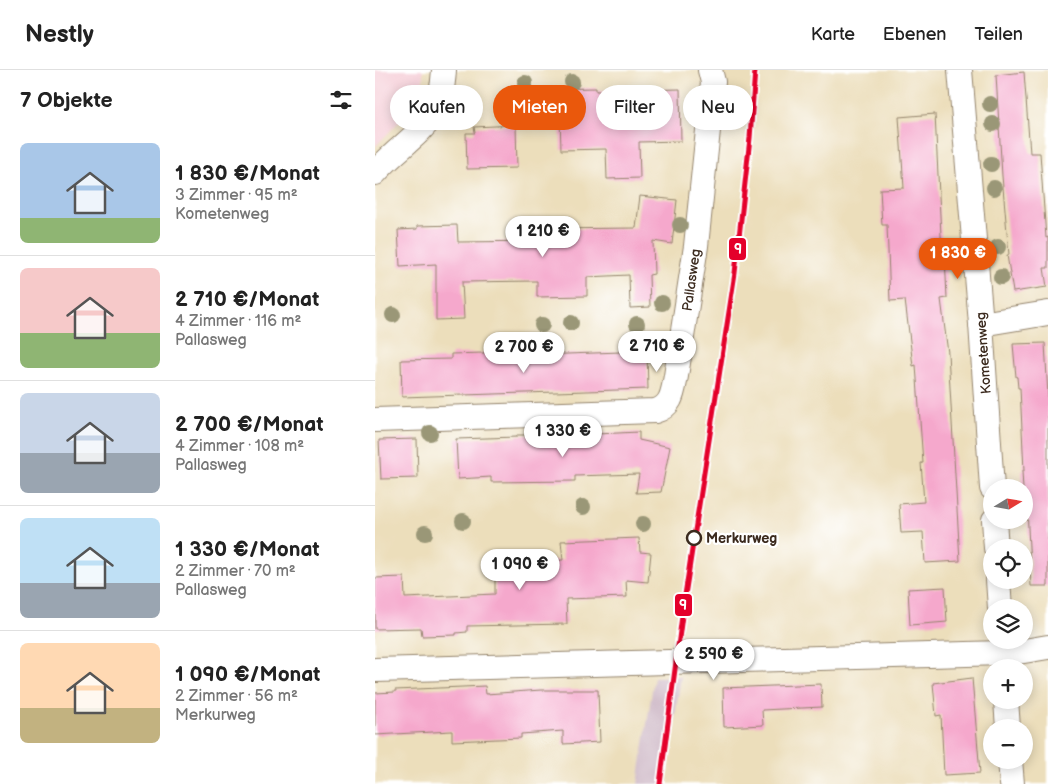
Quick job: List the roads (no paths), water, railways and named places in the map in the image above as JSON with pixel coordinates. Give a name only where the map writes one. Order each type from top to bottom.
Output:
[{"type":"street","points":[[375,174],[430,120],[440,99],[444,70]]},
{"type":"street","name":"Pallasweg","points":[[375,420],[655,411],[666,406],[671,397],[676,376],[695,246],[713,82],[710,70]]},
{"type":"street","name":"Kometenweg","points":[[960,70],[981,324],[990,479]]},
{"type":"street","points":[[981,324],[1048,313]]},
{"type":"street","points":[[375,670],[1003,653],[1048,647]]},
{"type":"street","points":[[1011,769],[1012,784]]},
{"type":"place","name":"Merkurweg","points":[[694,538]]}]
